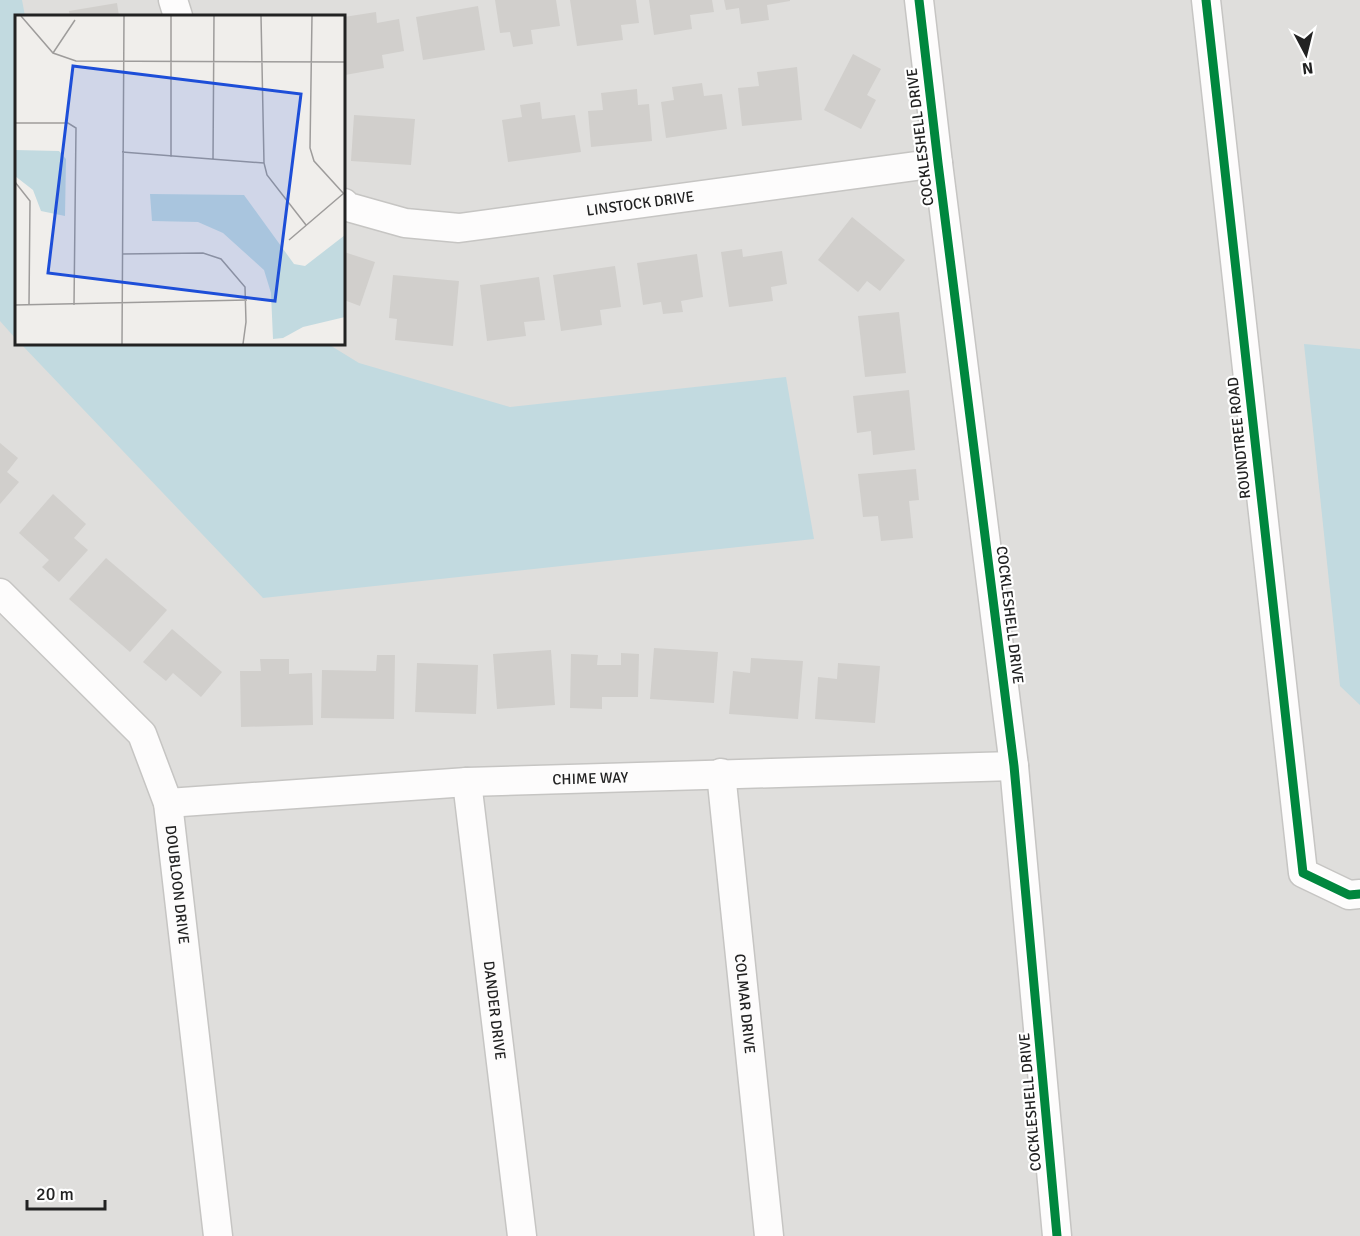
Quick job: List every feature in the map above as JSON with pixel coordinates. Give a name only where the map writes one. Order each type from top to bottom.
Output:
[{"type":"street","points":[[173,0],[178,15]]},
{"type":"street","name":"COCKLESHELL DRIVE","points":[[919,0],[1014,766],[1057,1236]]},
{"type":"street","name":"ROUNDTREE ROAD","points":[[1206,0],[1303,873],[1348,895],[1360,894]]},
{"type":"street","name":"LINSTOCK DRIVE","points":[[345,204],[348,207],[405,223],[459,228],[938,163]]},
{"type":"street","name":"DOUBLOON DRIVE","points":[[0,593],[142,734],[168,803],[218,1236]]},
{"type":"street","name":"CHIME WAY","points":[[168,803],[467,782],[1014,766]]},
{"type":"street","name":"COLMAR DRIVE","points":[[721,773],[769,1236]]},
{"type":"street","name":"DANDER DRIVE","points":[[467,782],[522,1236]]},
{"type":"shaded area","points":[[0,0],[1360,0],[1360,1236],[0,1236]]},
{"type":"water","points":[[0,0],[22,0],[25,15],[15,15],[15,338],[0,321]]},
{"type":"water","points":[[1304,344],[1360,349],[1360,705],[1340,686]]},
{"type":"water","points":[[22,345],[330,345],[359,363],[510,407],[786,377],[814,539],[263,598]]},
{"type":"building","points":[[495,0],[556,0],[560,26],[531,30],[533,44],[513,47],[510,32],[500,33]]},
{"type":"building","points":[[570,0],[636,0],[639,23],[621,25],[623,40],[577,46]]},
{"type":"building","points":[[649,0],[712,0],[714,12],[690,15],[692,29],[654,35]]},
{"type":"building","points":[[724,0],[790,1],[767,5],[769,20],[741,24],[739,8],[726,10]]},
{"type":"building","points":[[117,3],[119,15],[70,15],[69,11]]},
{"type":"building","points":[[478,6],[485,50],[423,60],[416,17]]},
{"type":"building","points":[[376,12],[377,23],[399,19],[404,51],[382,55],[384,68],[345,75],[345,17]]},
{"type":"building","points":[[853,54],[881,69],[867,95],[876,100],[861,129],[824,110]]},
{"type":"building","points":[[797,67],[802,120],[742,126],[738,88],[759,86],[757,72]]},
{"type":"building","points":[[702,83],[704,96],[722,94],[727,129],[666,138],[661,102],[674,100],[672,87]]},
{"type":"building","points":[[637,89],[638,105],[649,104],[652,141],[591,147],[588,111],[603,110],[601,93]]},
{"type":"building","points":[[540,102],[542,119],[575,115],[581,152],[508,162],[502,120],[522,117],[520,105]]},
{"type":"building","points":[[354,115],[415,119],[411,165],[351,161]]},
{"type":"building","points":[[852,217],[905,260],[880,291],[867,281],[858,292],[818,260]]},
{"type":"building","points":[[742,249],[743,257],[782,251],[787,284],[771,287],[773,301],[729,307],[721,252]]},
{"type":"building","points":[[345,252],[375,262],[360,306],[345,300]]},
{"type":"building","points":[[697,254],[703,297],[681,301],[683,312],[663,314],[661,302],[643,305],[637,263]]},
{"type":"building","points":[[615,266],[621,307],[600,310],[602,325],[561,331],[553,275]]},
{"type":"building","points":[[393,275],[459,281],[453,346],[395,340],[397,319],[389,318]]},
{"type":"building","points":[[539,277],[545,320],[524,322],[526,336],[487,341],[480,285]]},
{"type":"building","points":[[899,312],[906,373],[865,377],[858,316]]},
{"type":"building","points":[[909,390],[915,450],[873,455],[871,431],[857,433],[853,396]]},
{"type":"building","points":[[0,443],[18,458],[7,472],[19,482],[0,504]]},
{"type":"building","points":[[916,469],[919,500],[909,501],[913,538],[881,541],[878,516],[863,517],[858,474]]},
{"type":"building","points":[[53,494],[86,524],[74,538],[88,550],[59,582],[42,567],[49,560],[19,533]]},
{"type":"building","points":[[106,558],[167,610],[130,652],[69,599]]},
{"type":"building","points":[[172,629],[222,672],[201,697],[173,673],[166,681],[143,662]]},
{"type":"building","points":[[654,648],[718,652],[714,703],[650,699]]},
{"type":"building","points":[[551,650],[555,705],[497,709],[493,654]]},
{"type":"building","points":[[621,653],[639,654],[638,697],[602,697],[602,709],[570,708],[571,654],[598,655],[597,665],[621,665]]},
{"type":"building","points":[[377,655],[395,655],[394,719],[321,718],[322,670],[376,671]]},
{"type":"building","points":[[751,658],[803,661],[798,719],[729,714],[733,671],[750,673]]},
{"type":"building","points":[[260,659],[289,659],[289,674],[312,673],[313,725],[241,727],[240,671],[261,671]]},
{"type":"building","points":[[417,663],[478,665],[476,714],[415,712]]},
{"type":"building","points":[[838,663],[880,666],[875,723],[815,719],[818,677],[837,679]]},
{"type":"cycle path","points":[[919,0],[1014,766],[1057,1236]]},
{"type":"cycle path","points":[[1206,0],[1303,873],[1349,895],[1360,894]]}]
